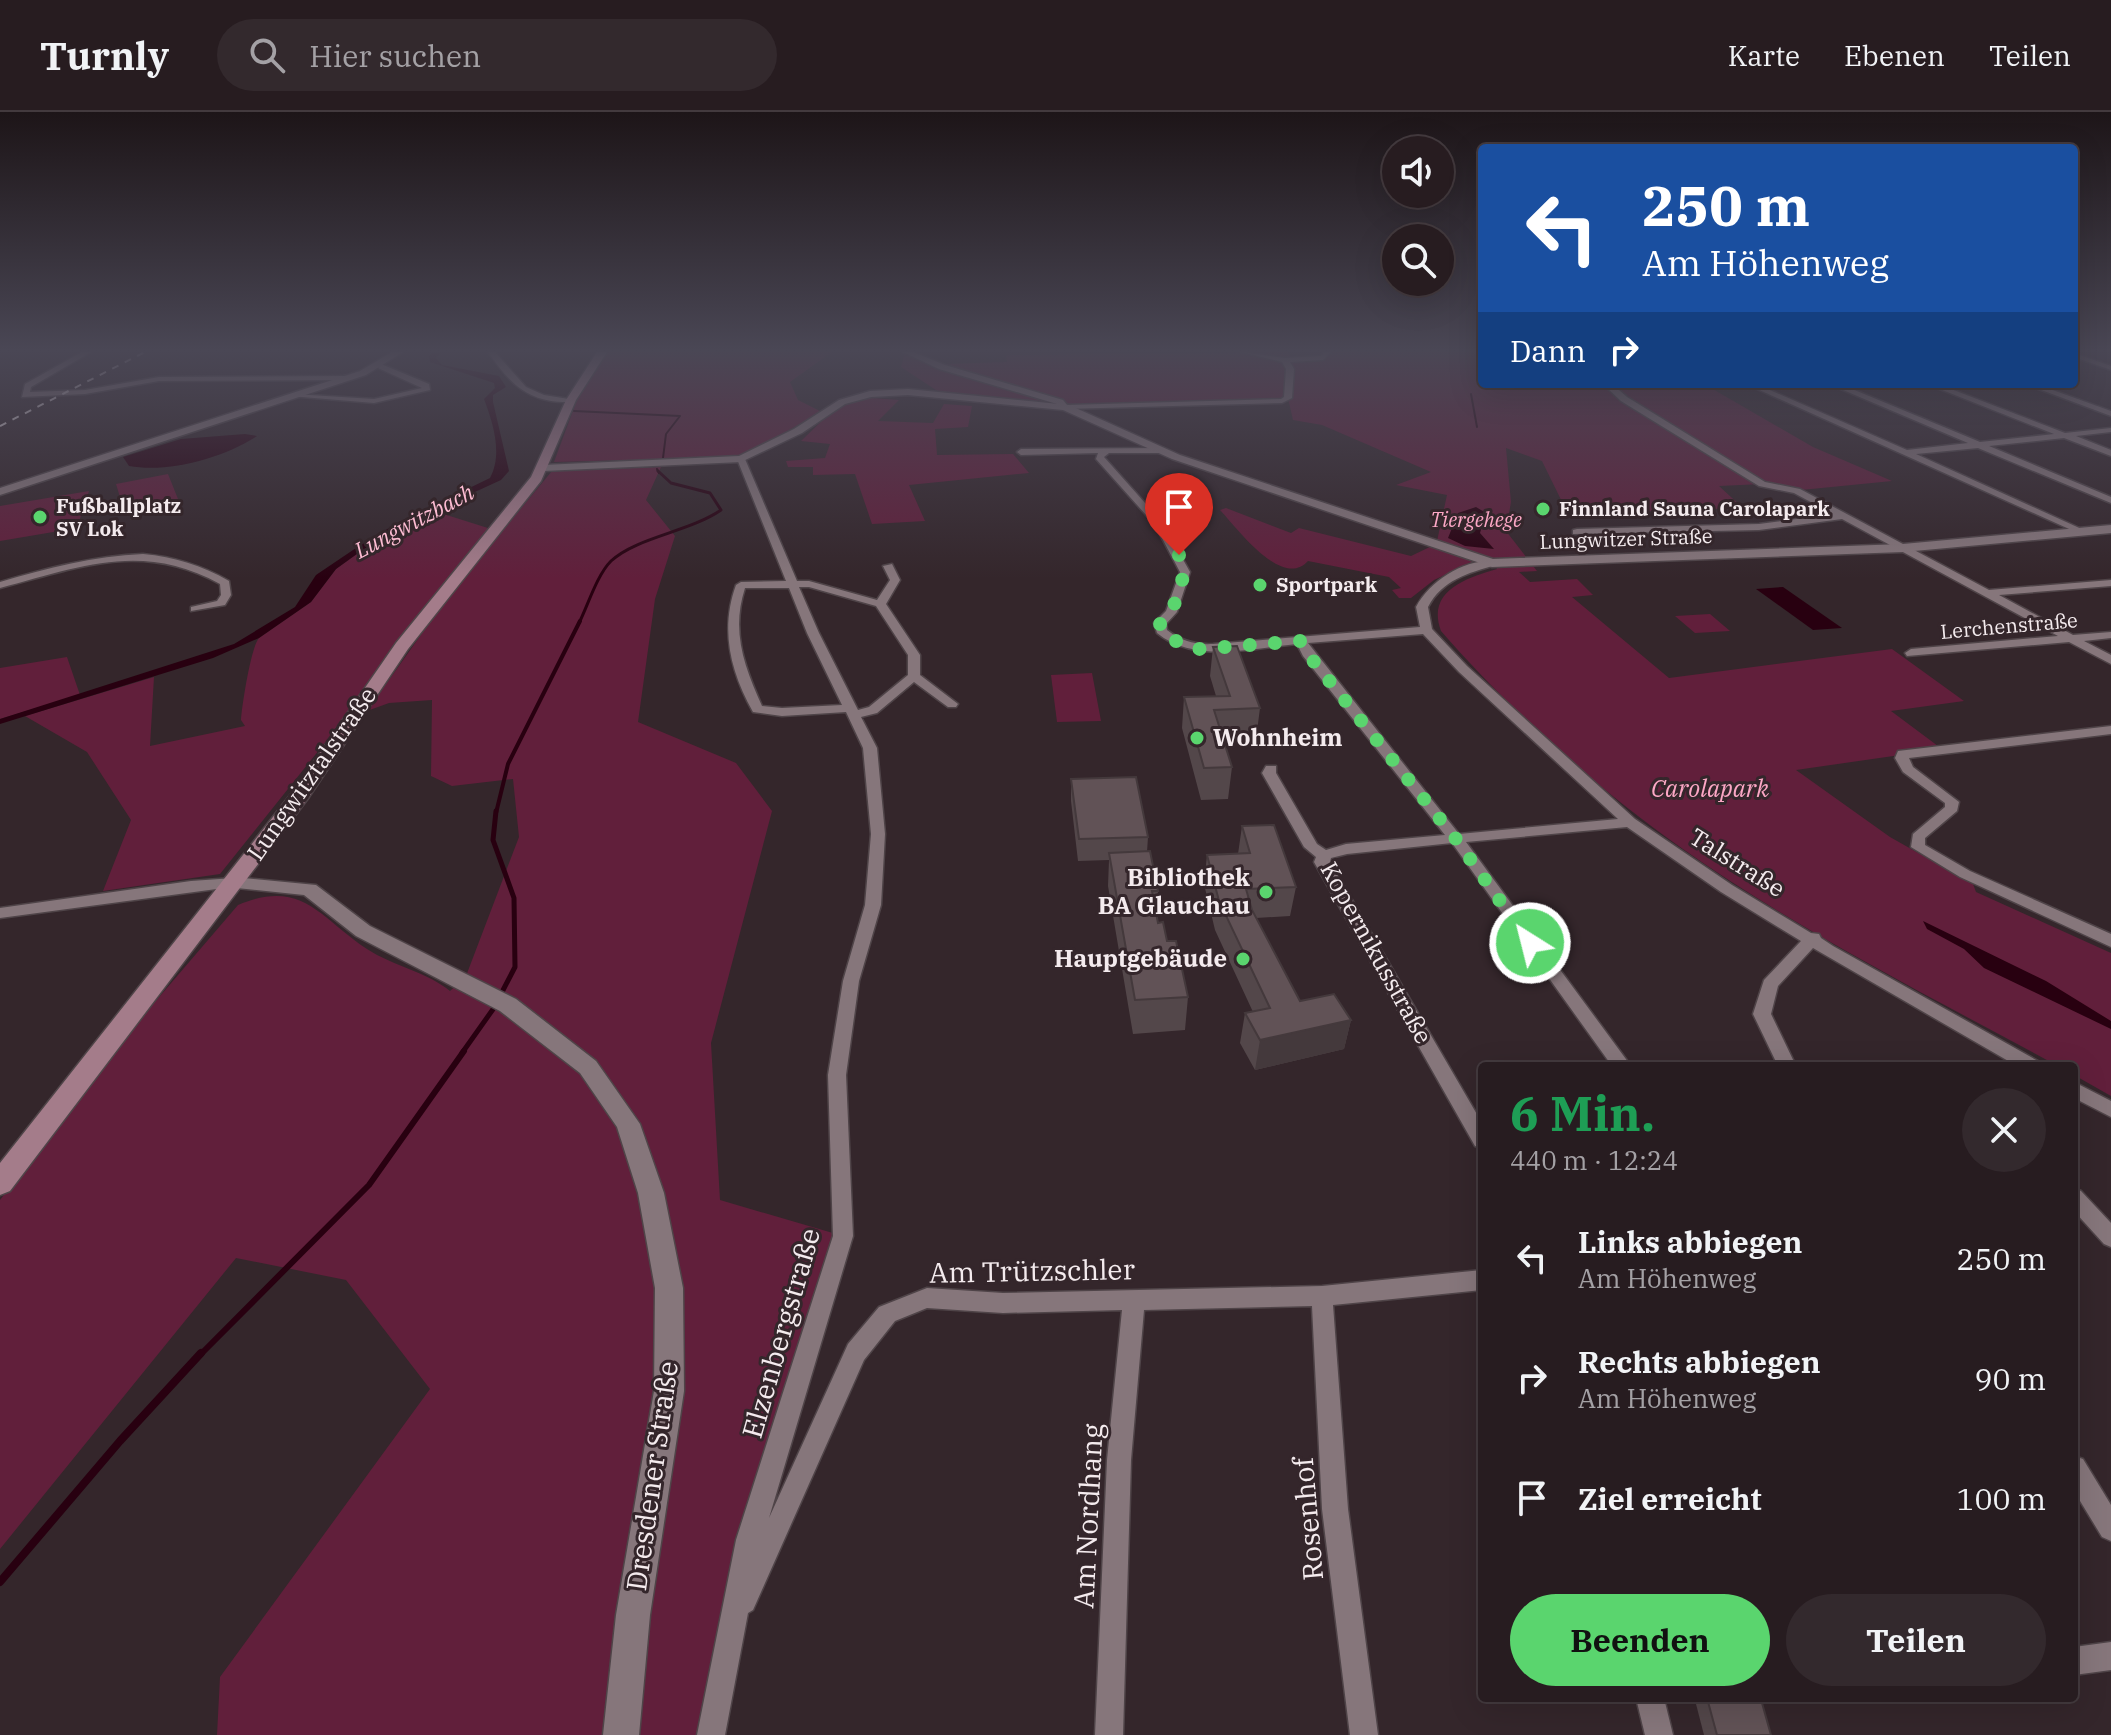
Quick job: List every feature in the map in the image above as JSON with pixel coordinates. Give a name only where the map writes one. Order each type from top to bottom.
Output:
[{"type":"main road","name":"Lungwitztalstraße","points":[[0,1183],[234,883],[302,793],[402,646],[543,468],[560,428]]},
{"type":"street","points":[[0,492],[197,428]]},
{"type":"street","name":"Lungwitzer Straße","points":[[741,459],[803,428]]},
{"type":"street","name":"Lungwitzer Straße","points":[[1110,428],[1159,450],[1492,563],[1903,548],[2111,529]]},
{"type":"street","points":[[1671,428],[1762,484],[1797,491],[2111,660]]},
{"type":"street","points":[[1846,428],[2081,531]]},
{"type":"street","points":[[1939,428],[2111,500]]},
{"type":"street","points":[[2045,428],[2111,453]]},
{"type":"street","points":[[1902,453],[2111,430]]},
{"type":"street","points":[[1021,452],[1159,450]]},
{"type":"street","points":[[1106,452],[1099,457],[1159,524],[1185,572],[1171,612],[1160,623],[1161,631],[1182,645],[1213,648],[1426,630],[1422,607],[1434,588],[1459,573],[1492,563]]},
{"type":"street","points":[[543,468],[741,459]]},
{"type":"street","name":"Elzenbergstraße","points":[[711,1735],[749,1540],[843,1236],[837,1075],[851,981],[873,905],[878,834],[870,748],[791,582],[741,459]]},
{"type":"street","points":[[1577,532],[1759,527],[1846,516]]},
{"type":"street","points":[[0,585],[92,561],[155,556],[206,570],[225,583],[226,595],[221,603],[195,609]]},
{"type":"street","points":[[880,604],[895,580],[888,566]]},
{"type":"street","points":[[791,582],[824,586],[880,604],[914,655],[914,676],[873,710],[782,712],[757,709],[732,642],[731,607],[741,585],[791,582]]},
{"type":"street","points":[[1988,593],[2111,583]]},
{"type":"street","name":"Talstraße","points":[[1426,630],[1463,669],[1630,822],[1699,870],[2025,1062]]},
{"type":"street","name":"Lerchenstraße","points":[[1911,653],[2111,635]]},
{"type":"street","points":[[1301,641],[1307,653],[1456,839],[1619,1062]]},
{"type":"street","points":[[914,676],[952,704]]},
{"type":"street","points":[[2111,730],[1903,754],[1903,763],[1908,769],[1952,802],[1952,808],[1918,837],[1918,847],[1965,874],[2111,941]]},
{"type":"street","name":"Kopernikusstraße","points":[[1271,769],[1269,773],[1311,847],[1324,855],[1322,862],[1478,1133]]},
{"type":"street","points":[[1324,855],[1346,849],[1630,822]]},
{"type":"street","points":[[0,913],[191,886],[234,883]]},
{"type":"street","name":"Dresdener Straße","points":[[234,883],[309,889],[363,931],[497,999],[588,1067],[628,1124],[651,1193],[669,1288],[669,1391],[633,1615],[621,1735]]},
{"type":"street","points":[[1785,1062],[1762,1014],[1770,984],[1813,938]]},
{"type":"street","points":[[2078,1091],[2111,1110]]},
{"type":"street","points":[[2078,1201],[2111,1238]]},
{"type":"street","name":"Am Trützschler","points":[[732,1627],[850,1364],[877,1322],[887,1314],[927,1298],[1003,1303],[1322,1296],[1478,1280]]},
{"type":"street","name":"Rosenhof","points":[[1322,1296],[1335,1509],[1364,1735]]},
{"type":"street","name":"Am Nordhang","points":[[1109,1735],[1119,1460],[1134,1300]]},
{"type":"street","points":[[2078,1474],[2111,1528]]},
{"type":"street","points":[[2078,1660],[2111,1656]]},
{"type":"street","points":[[1651,1702],[1659,1735]]},
{"type":"green space","points":[[567,428],[793,428],[736,457],[554,462]]},
{"type":"green space","points":[[815,428],[956,428],[935,429],[937,455],[1013,454],[1029,473],[909,485],[925,521],[872,524],[855,474],[813,475],[813,467],[788,467],[786,461],[825,458],[830,444],[801,441]]},
{"type":"green space","name":"Carolapark","points":[[1328,428],[1780,428],[1813,447],[1892,481],[1791,491],[1762,484],[1719,486],[1743,508],[1568,514],[1542,461],[1506,448],[1511,502],[1506,531],[1537,571],[1519,572],[1530,582],[1577,579],[1593,595],[1572,597],[1669,678],[1892,649],[1964,701],[1891,711],[1942,749],[1796,770],[1890,837],[1973,884],[1976,892],[2111,953],[2111,1096],[2078,1077],[2078,1062],[2051,1062],[1771,907],[1648,824],[1554,746],[1441,631],[1438,617],[1444,596],[1462,582],[1497,569],[1491,558],[1437,541],[1447,495],[1396,485],[1431,472]]},
{"type":"green space","points":[[661,467],[646,500],[675,536],[655,599],[638,722],[736,763],[772,811],[711,1043],[720,1200],[843,1236],[711,1735],[217,1735],[220,1677],[430,1389],[346,1280],[236,1258],[0,1549],[0,1200],[124,1038],[238,905],[278,896],[294,899],[322,914],[367,949],[450,991],[466,976],[519,837],[513,779],[452,786],[431,776],[432,700],[389,703],[367,711],[447,598],[552,471]]},
{"type":"green space","points":[[168,474],[178,499],[124,510],[116,484]]},
{"type":"green space","name":"Fußballplatz SV Lok","points":[[89,491],[77,528],[0,541],[0,506]]},
{"type":"green space","points":[[1226,508],[1291,533],[1299,528],[1411,556],[1434,545],[1473,562],[1434,580],[1411,598],[1399,598],[1392,590],[1401,588],[1389,577],[1308,561],[1297,568],[1286,568],[1273,562],[1248,542],[1220,510]]},
{"type":"green space","points":[[434,511],[491,529],[455,569],[343,720],[220,874],[103,891],[131,820],[87,752],[25,716],[154,677],[150,746],[245,726],[241,720],[245,690],[259,638],[311,602],[336,569],[403,525]]},
{"type":"green space","points":[[1710,614],[1730,631],[1695,633],[1675,616]]},
{"type":"green space","points":[[67,657],[80,695],[0,719],[0,668]]},
{"type":"green space","points":[[1092,673],[1101,721],[1057,722],[1051,675]]},
{"type":"shaded area","points":[[493,428],[499,428],[509,471],[501,480],[403,525],[361,551],[336,569],[311,602],[259,638],[213,658],[0,724],[0,719],[234,644],[295,607],[316,575],[356,548],[399,522],[490,478],[496,459]]},
{"type":"shaded area","points":[[245,434],[257,436],[228,451],[195,462],[145,468],[129,466],[123,457],[181,439]]},
{"type":"shaded area","points":[[1476,507],[1486,513],[1480,533],[1494,549],[1465,546],[1448,538],[1458,513]]},
{"type":"shaded area","points":[[1783,587],[1842,628],[1813,630],[1756,589]]},
{"type":"shaded area","points":[[1923,921],[2046,981],[2111,1021],[2111,1029],[1984,968],[1964,949],[1927,929]]},
{"type":"building","points":[[1237,646],[1260,708],[1214,710],[1232,767],[1204,768],[1184,697],[1230,696],[1213,647]]},
{"type":"building","points":[[1136,777],[1148,837],[1079,839],[1071,779]]},
{"type":"building","points":[[1274,825],[1296,887],[1246,889],[1252,910],[1300,1001],[1334,994],[1351,1020],[1260,1040],[1245,1013],[1270,1008],[1219,901],[1207,855],[1250,853],[1242,826]]},
{"type":"building","points":[[1150,851],[1158,891],[1152,891],[1158,923],[1163,922],[1167,941],[1176,941],[1188,997],[1135,1000],[1109,853]]},
{"type":"building","points":[[1708,1702],[1762,1703],[1771,1735],[1717,1735]]},
{"type":"waterway","points":[[663,458],[666,434],[671,428]]},
{"type":"waterway","points":[[579,623],[597,582],[611,561],[635,546],[694,524],[721,510],[710,493],[671,483],[658,471]]},
{"type":"waterway","points":[[496,813],[508,764],[579,623]]},
{"type":"waterway","points":[[496,811],[493,840],[514,898],[515,967],[500,996]]},
{"type":"waterway","points":[[462,1053],[496,1005]]},
{"type":"waterway","points":[[200,1355],[369,1185],[464,1051]]},
{"type":"waterway","points":[[0,1582],[120,1441],[201,1353]]},
{"type":"place","name":"Finnland Sauna Carolapark","points":[[1543,509]]},
{"type":"place","name":"Fußballplatz SV Lok","points":[[40,517]]},
{"type":"place","name":"Sportpark","points":[[1260,585]]},
{"type":"place","name":"Wohnheim","points":[[1197,738]]},
{"type":"place","name":"Bibliothek BA Glauchau","points":[[1266,892]]},
{"type":"place","name":"Hauptgebäude","points":[[1243,959]]},
{"type":"route","points":[[1179,555],[1185,572],[1183,584],[1171,612],[1160,623],[1161,631],[1170,640],[1198,649],[1301,641],[1307,653],[1456,839],[1530,943]]},
{"type":"park label","name":"Tiergehege","points":[[1476,520]]},
{"type":"water label","name":"Lungwitzbach","points":[[414,521]]}]
